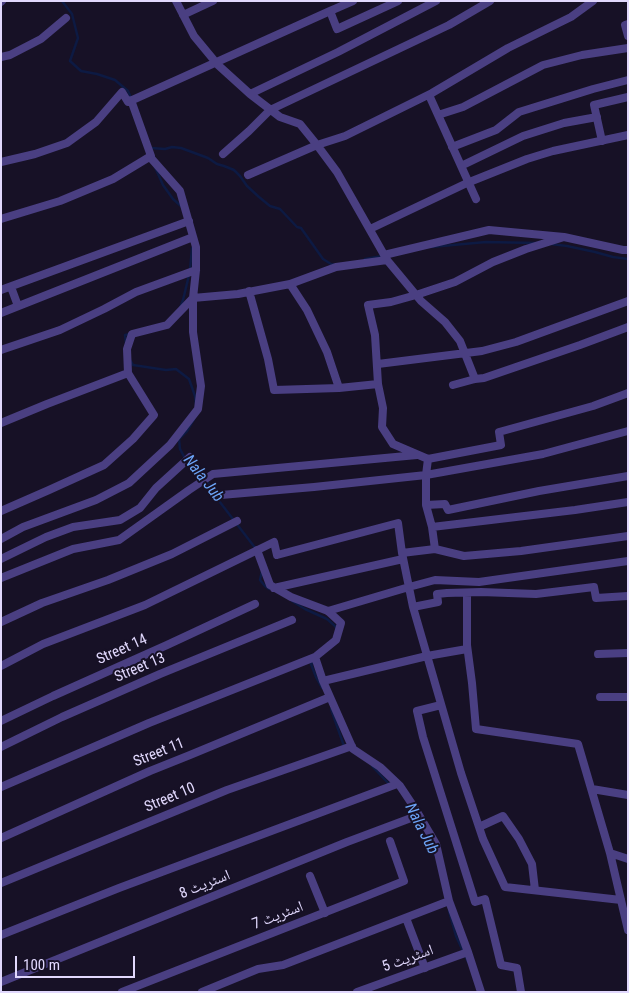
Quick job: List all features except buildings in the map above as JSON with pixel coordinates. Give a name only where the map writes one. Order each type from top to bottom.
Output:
[{"type":"street","points":[[176,1],[194,36],[216,62],[270,110],[280,117],[300,124],[317,145],[337,172],[386,257],[416,295],[445,322],[460,340],[475,378]]},
{"type":"street","points":[[183,15],[213,1]]},
{"type":"street","points":[[1,162],[35,154],[67,143],[96,122],[122,92],[128,102],[353,1]]},
{"type":"street","points":[[330,11],[337,28],[398,1]]},
{"type":"street","points":[[250,94],[338,52],[436,1]]},
{"type":"street","points":[[223,154],[249,132],[270,110],[449,26],[490,1]]},
{"type":"street","points":[[248,175],[317,145],[345,136],[428,94],[508,48],[571,17],[593,1]]},
{"type":"street","points":[[1,57],[10,55],[42,39],[66,18]]},
{"type":"street","points":[[628,24],[624,25],[628,36]]},
{"type":"street","points":[[438,115],[463,107],[543,65],[582,55],[628,48]]},
{"type":"street","points":[[452,147],[496,130],[519,112],[628,80]]},
{"type":"street","points":[[428,94],[476,199]]},
{"type":"street","points":[[602,141],[594,105],[628,97]]},
{"type":"street","points":[[1,538],[22,527],[96,500],[128,483],[170,445],[198,409],[201,386],[193,332],[196,247],[180,191],[150,157],[131,100]]},
{"type":"street","points":[[461,166],[523,136],[564,123],[597,117]]},
{"type":"street","points":[[370,229],[468,183],[527,159],[553,151],[628,135]]},
{"type":"street","points":[[1,220],[60,200],[113,179],[150,157]]},
{"type":"street","points":[[1,290],[188,221]]},
{"type":"street","points":[[1,510],[104,464],[133,439],[154,415],[128,373],[127,349],[132,334],[167,324],[193,298],[290,284],[336,267],[386,257],[489,230],[564,237],[628,250]]},
{"type":"street","points":[[1,313],[193,237]]},
{"type":"street","points":[[564,237],[493,262],[455,282],[391,302],[368,305],[375,335],[378,384],[383,408],[382,427],[393,444],[428,459],[501,445],[499,432],[593,406],[628,393]]},
{"type":"street","points":[[1,350],[60,330],[136,292],[196,270]]},
{"type":"street","points":[[290,284],[307,310],[328,352],[339,388]]},
{"type":"street","points":[[11,287],[18,306]]},
{"type":"street","points":[[249,291],[268,359],[274,390],[339,388],[378,384]]},
{"type":"street","points":[[378,364],[482,351],[516,342],[628,301]]},
{"type":"street","points":[[453,385],[475,378],[484,378],[628,327]]},
{"type":"street","points":[[1,423],[128,373]]},
{"type":"street","points":[[221,495],[426,475],[543,454],[628,431]]},
{"type":"street","points":[[1,578],[73,549],[119,540],[213,474],[419,455]]},
{"type":"street","points":[[1,559],[46,537],[73,527],[120,520],[140,508],[156,488],[190,457]]},
{"type":"street","points":[[428,459],[426,505],[435,549]]},
{"type":"street","points":[[426,505],[445,504],[448,510],[539,491],[628,476]]},
{"type":"street","points":[[432,527],[628,502]]},
{"type":"street","points":[[1,622],[42,603],[108,580],[172,554],[237,521]]},
{"type":"street","points":[[1,666],[43,644],[145,605],[274,542],[277,555],[398,523],[413,607],[441,705],[483,839],[505,887],[621,900]]},
{"type":"street","points":[[274,588],[435,549],[464,556],[521,552],[628,536]]},
{"type":"street","points":[[1,787],[149,724],[315,657],[336,640],[341,623],[328,611],[270,585],[257,550]]},
{"type":"street","points":[[328,611],[435,580],[479,582],[628,561]]},
{"type":"street","points":[[413,607],[438,602],[437,594],[466,592],[536,594],[594,587],[596,598],[628,596]]},
{"type":"street","points":[[466,592],[467,650],[476,729],[578,744],[610,853],[628,930]]},
{"type":"street","name":"Street 14","points":[[1,721],[254,604]]},
{"type":"street","name":"Street 13","points":[[1,747],[62,717],[160,674],[292,620]]},
{"type":"street","points":[[323,680],[427,656],[467,650]]},
{"type":"street","points":[[598,654],[628,653]]},
{"type":"street","points":[[315,657],[353,749],[380,767],[397,784],[419,815],[436,844],[449,901],[481,992]]},
{"type":"street","points":[[600,696],[628,698]]},
{"type":"street","name":"Street 11","points":[[1,838],[150,770],[330,697]]},
{"type":"street","points":[[441,705],[417,711],[423,736],[475,902],[485,898],[501,965],[518,968],[520,992]]},
{"type":"street","name":"Street 10","points":[[1,883],[227,790],[352,746]]},
{"type":"street","points":[[1,936],[164,871],[397,784]]},
{"type":"street","points":[[592,789],[628,795]]},
{"type":"street","name":"اسٹریٹ 8","points":[[1,982],[347,842],[419,815]]},
{"type":"street","points":[[479,827],[503,816],[519,839],[532,864],[534,890]]},
{"type":"street","name":"اسٹریٹ 7","points":[[122,992],[404,881],[390,841]]},
{"type":"street","points":[[610,853],[628,859]]},
{"type":"street","points":[[310,876],[325,913]]},
{"type":"street","points":[[618,886],[628,889]]},
{"type":"street","points":[[202,992],[258,969],[283,966],[449,901]]},
{"type":"street","points":[[406,918],[425,968]]},
{"type":"street","name":"اسٹریٹ 5","points":[[357,992],[468,952]]},
{"type":"waterway","name":"Nala Jub","points":[[62,1],[72,14],[78,38],[70,61],[81,71],[115,80],[128,91],[131,98]]},
{"type":"waterway","points":[[151,148],[181,148],[234,170],[259,197],[270,206],[280,209],[297,227],[301,228],[323,259],[336,265]]},
{"type":"waterway","name":"Nala Jub","points":[[155,167],[163,185],[173,199],[182,207]]},
{"type":"waterway","points":[[431,247],[486,242],[536,243]]},
{"type":"waterway","points":[[551,244],[628,259]]},
{"type":"waterway","name":"Nala Jub","points":[[190,270],[192,248]]},
{"type":"waterway","points":[[365,259],[382,256]]},
{"type":"waterway","name":"Nala Jub","points":[[180,308],[189,275]]},
{"type":"waterway","name":"Nala Jub","points":[[126,343],[125,335],[130,334]]},
{"type":"waterway","name":"Nala Jub","points":[[130,360],[133,365],[166,370],[176,369],[189,379],[196,404]]},
{"type":"waterway","name":"Nala Jub","points":[[194,419],[187,431],[179,439],[180,449],[188,464],[209,484],[216,497],[256,549]]},
{"type":"waterway","name":"Nala Jub","points":[[262,571],[260,580],[269,589]]},
{"type":"waterway","name":"Nala Jub","points":[[292,601],[327,619],[337,630]]},
{"type":"waterway","name":"Nala Jub","points":[[314,662],[311,664],[322,688]]},
{"type":"waterway","name":"Nala Jub","points":[[331,709],[344,746]]},
{"type":"waterway","name":"Nala Jub","points":[[372,766],[390,785]]},
{"type":"waterway","name":"Nala Jub","points":[[428,837],[435,855]]},
{"type":"waterway","name":"Nala Jub","points":[[449,911],[456,936],[468,962]]}]
